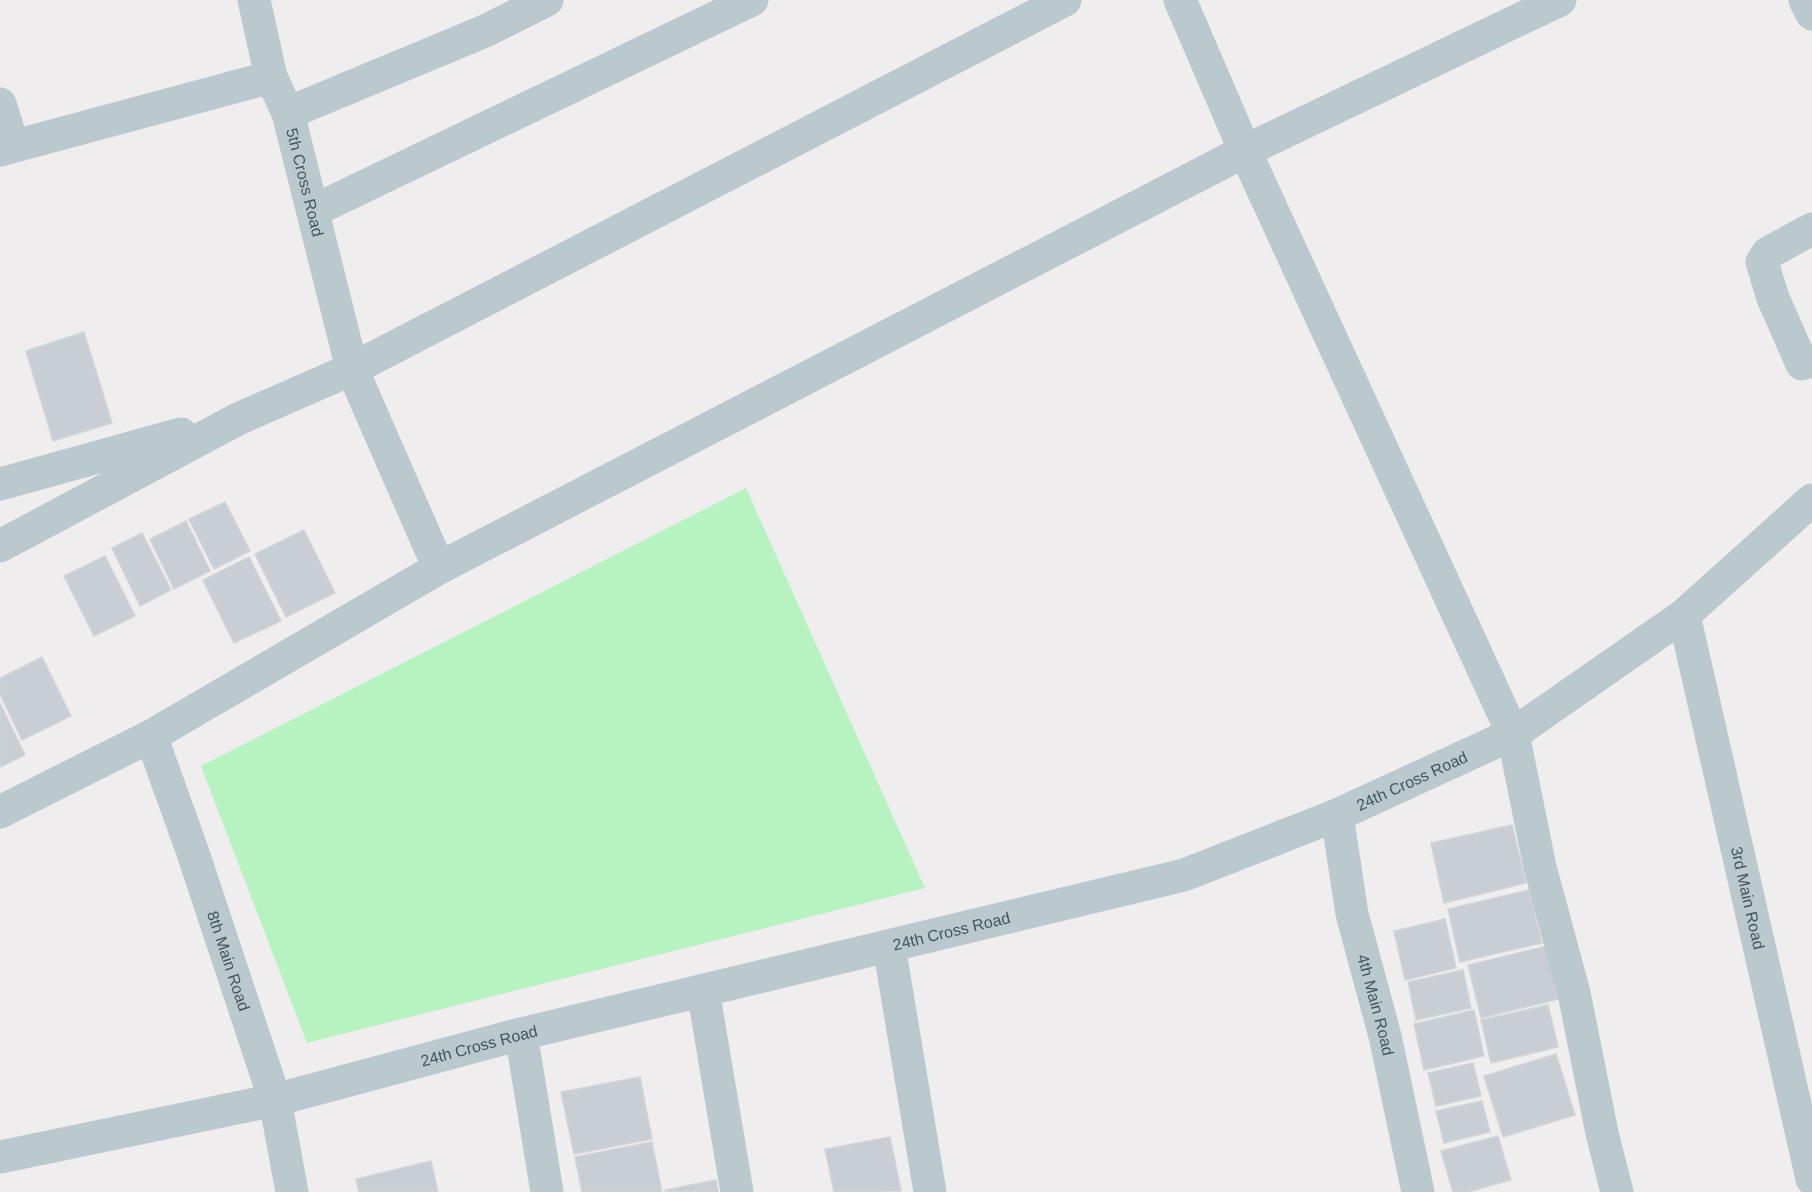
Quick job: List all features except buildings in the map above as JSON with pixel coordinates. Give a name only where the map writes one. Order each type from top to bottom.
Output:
[{"type":"street","name":"5th Cross Road","points":[[254,0],[271,77],[288,113],[352,369],[440,568]]},
{"type":"street","points":[[288,113],[485,31],[547,0]]},
{"type":"street","points":[[313,210],[752,0]]},
{"type":"street","points":[[0,546],[238,419],[352,369],[1065,0]]},
{"type":"street","points":[[1180,0],[1245,151],[1512,734],[1540,867],[1574,993],[1602,1133],[1617,1192]]},
{"type":"street","points":[[0,813],[151,736],[440,568],[1245,151],[1560,0]]},
{"type":"street","points":[[1805,0],[1812,14]]},
{"type":"street","points":[[0,104],[6,148],[271,77]]},
{"type":"street","points":[[1803,364],[1773,298],[1762,262],[1768,253],[1812,229]]},
{"type":"street","points":[[0,484],[238,419]]},
{"type":"street","name":"24th Cross Road","points":[[0,1157],[275,1100],[521,1034],[1184,875],[1337,815],[1512,734],[1684,615],[1812,500]]},
{"type":"street","name":"3rd Main Road","points":[[1684,615],[1812,1179]]},
{"type":"street","name":"8th Main Road","points":[[151,736],[192,850],[275,1100],[292,1192]]},
{"type":"street","name":"4th Main Road","points":[[1337,815],[1352,914],[1384,1036],[1418,1192]]},
{"type":"street","points":[[889,946],[930,1192]]},
{"type":"street","points":[[703,990],[736,1192]]},
{"type":"street","points":[[521,1034],[547,1192]]},
{"type":"green space","points":[[746,488],[925,888],[307,1043],[201,766]]}]
